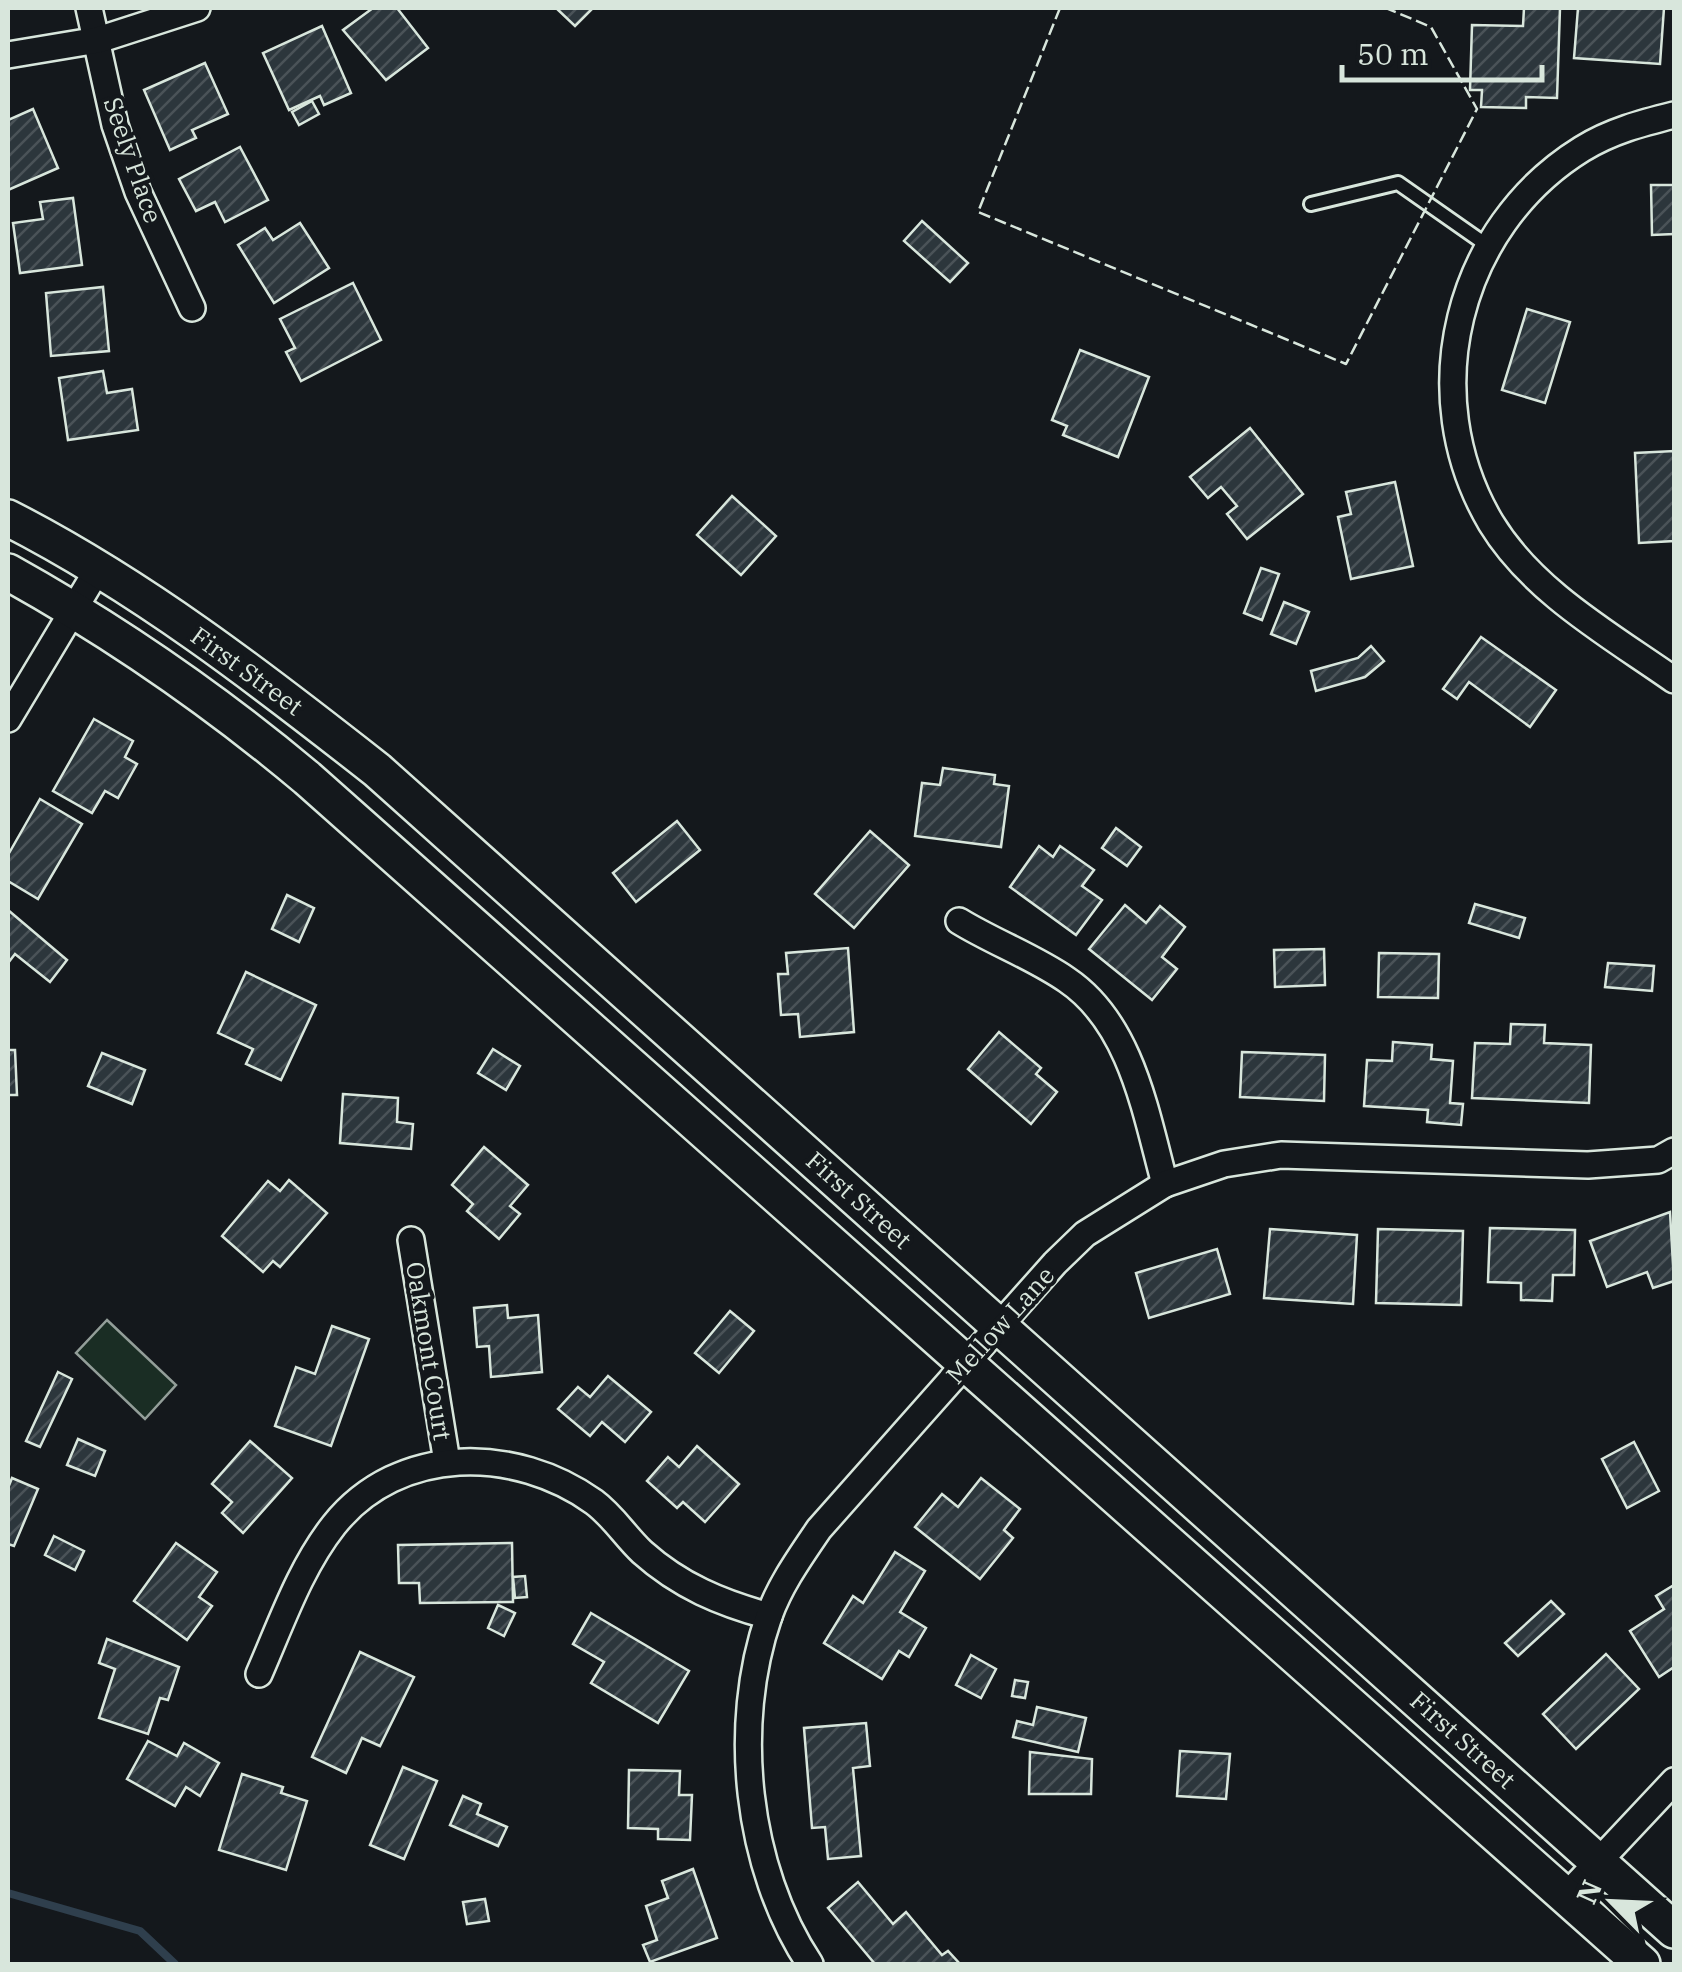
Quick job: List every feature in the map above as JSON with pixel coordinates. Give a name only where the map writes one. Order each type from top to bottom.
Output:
[{"type":"main road","name":"First Street","points":[[8,518],[98,569],[251,671],[377,770],[1674,1930]]},
{"type":"main road","name":"First Street","points":[[8,572],[130,644],[256,735],[1642,1964]]},
{"type":"street","name":"Seely Place","points":[[88,8],[115,125],[132,175],[192,308]]},
{"type":"street","points":[[8,54],[98,40],[196,8]]},
{"type":"street","points":[[1674,114],[1623,128],[1554,168],[1522,198],[1488,246],[1462,305],[1454,348],[1454,412],[1464,463],[1491,523],[1532,574],[1674,680]]},
{"type":"street","points":[[8,719],[98,569]]},
{"type":"street","points":[[959,921],[1068,980],[1098,1011],[1135,1076],[1165,1184]]},
{"type":"street","name":"Mellow Lane","points":[[810,1964],[779,1902],[762,1849],[752,1788],[750,1730],[756,1674],[770,1616],[792,1568],[818,1530],[1085,1234],[1165,1184],[1224,1164],[1280,1155],[1588,1165],[1658,1160],[1674,1150]]},
{"type":"street","name":"Oakmont Court","points":[[411,1240],[447,1462]]},
{"type":"street","points":[[259,1674],[308,1563],[335,1524],[385,1483],[447,1462],[505,1462],[559,1478],[599,1506],[642,1551],[678,1580],[721,1602],[770,1616]]},
{"type":"street","points":[[1566,1896],[1674,1781]]},
{"type":"lane","points":[[1311,204],[1398,183],[1488,246]]},
{"type":"green space","points":[[107,1320],[176,1385],[145,1419],[76,1353]]},
{"type":"building","points":[[373,8],[397,8],[428,48],[386,80],[343,30]]},
{"type":"building","points":[[556,8],[593,8],[575,26]]},
{"type":"building","points":[[1524,8],[1560,8],[1557,98],[1526,97],[1526,108],[1481,107],[1482,90],[1470,90],[1472,25],[1523,26]]},
{"type":"building","points":[[1578,8],[1664,8],[1660,64],[1574,58]]},
{"type":"building","points":[[322,26],[351,93],[324,105],[320,96],[289,110],[263,53]]},
{"type":"building","points":[[205,63],[228,114],[192,130],[196,138],[170,150],[144,90]]},
{"type":"building","points":[[312,101],[319,114],[299,125],[292,112]]},
{"type":"building","points":[[33,109],[58,168],[8,190],[8,120]]},
{"type":"building","points":[[240,147],[268,200],[225,222],[215,202],[196,211],[179,179]]},
{"type":"building","points":[[1651,185],[1674,185],[1674,234],[1652,235]]},
{"type":"building","points":[[73,198],[82,265],[20,273],[13,223],[43,219],[40,202]]},
{"type":"building","points":[[922,221],[968,263],[950,282],[904,241]]},
{"type":"building","points":[[300,223],[329,268],[274,303],[238,245],[265,228],[273,240]]},
{"type":"building","points":[[353,283],[381,340],[301,381],[286,352],[295,348],[280,319]]},
{"type":"building","points":[[103,287],[109,351],[51,356],[46,293]]},
{"type":"building","points":[[1527,309],[1570,322],[1545,403],[1502,390]]},
{"type":"building","points":[[1080,350],[1149,377],[1118,457],[1063,435],[1067,426],[1052,420]]},
{"type":"building","points":[[103,371],[107,393],[132,389],[138,430],[68,440],[59,378]]},
{"type":"building","points":[[1250,428],[1303,494],[1247,539],[1227,514],[1237,506],[1221,487],[1208,498],[1190,477]]},
{"type":"building","points":[[1674,451],[1674,541],[1639,543],[1635,453]]},
{"type":"building","points":[[1395,482],[1413,566],[1351,579],[1338,517],[1351,514],[1346,492]]},
{"type":"building","points":[[732,496],[776,536],[741,575],[697,535]]},
{"type":"building","points":[[1261,568],[1279,574],[1262,620],[1244,613]]},
{"type":"building","points":[[1284,602],[1309,612],[1296,644],[1271,634]]},
{"type":"building","points":[[1481,637],[1556,690],[1530,727],[1469,682],[1457,699],[1443,689]]},
{"type":"building","points":[[1371,646],[1384,661],[1365,677],[1316,691],[1311,671],[1358,658]]},
{"type":"building","points":[[94,719],[133,741],[125,757],[137,764],[118,798],[105,791],[92,813],[53,791]]},
{"type":"building","points":[[943,768],[995,775],[994,784],[1009,786],[1001,847],[915,836],[922,783],[940,785]]},
{"type":"building","points":[[40,799],[82,824],[38,899],[8,881],[8,855]]},
{"type":"building","points":[[677,821],[700,850],[636,902],[613,873]]},
{"type":"building","points":[[1116,828],[1141,847],[1127,866],[1102,848]]},
{"type":"building","points":[[870,831],[909,865],[854,928],[815,894]]},
{"type":"building","points":[[1039,846],[1053,857],[1060,846],[1094,870],[1082,886],[1102,900],[1076,935],[1010,887]]},
{"type":"building","points":[[287,895],[314,908],[299,942],[272,929]]},
{"type":"building","points":[[1475,904],[1525,918],[1519,938],[1469,923]]},
{"type":"building","points":[[1125,905],[1146,923],[1160,906],[1185,927],[1162,957],[1177,969],[1152,1000],[1089,949]]},
{"type":"building","points":[[8,910],[67,960],[50,982],[15,954],[8,963]]},
{"type":"building","points":[[848,948],[854,1032],[800,1037],[798,1014],[781,1015],[778,974],[788,974],[786,953]]},
{"type":"building","points":[[1324,949],[1325,985],[1275,987],[1274,950]]},
{"type":"building","points":[[1379,953],[1439,954],[1438,998],[1378,997]]},
{"type":"building","points":[[1608,963],[1654,966],[1652,991],[1605,987]]},
{"type":"building","points":[[246,972],[316,1005],[281,1080],[246,1064],[253,1049],[218,1033]]},
{"type":"building","points":[[1511,1024],[1545,1025],[1544,1043],[1591,1045],[1589,1103],[1472,1098],[1475,1043],[1510,1044]]},
{"type":"building","points":[[999,1032],[1041,1068],[1036,1074],[1057,1092],[1031,1124],[968,1069]]},
{"type":"building","points":[[1393,1042],[1432,1045],[1431,1059],[1453,1061],[1450,1103],[1463,1104],[1461,1125],[1427,1122],[1428,1110],[1364,1106],[1367,1060],[1392,1061]]},
{"type":"building","points":[[493,1049],[520,1066],[506,1090],[478,1073]]},
{"type":"building","points":[[8,1050],[15,1050],[17,1095],[8,1095]]},
{"type":"building","points":[[1242,1052],[1325,1055],[1324,1101],[1240,1097]]},
{"type":"building","points":[[102,1053],[145,1070],[132,1104],[88,1086]]},
{"type":"building","points":[[343,1094],[398,1098],[397,1122],[413,1124],[411,1149],[340,1143]]},
{"type":"building","points":[[484,1147],[528,1185],[510,1206],[520,1214],[499,1239],[467,1211],[473,1204],[452,1185]]},
{"type":"building","points":[[289,1180],[327,1213],[280,1267],[273,1261],[263,1272],[222,1236],[268,1181],[280,1191]]},
{"type":"building","points":[[1670,1212],[1674,1281],[1653,1288],[1647,1272],[1607,1287],[1590,1241]]},
{"type":"building","points":[[1490,1228],[1575,1230],[1574,1275],[1553,1275],[1552,1301],[1521,1300],[1521,1283],[1488,1282]]},
{"type":"building","points":[[1270,1229],[1357,1235],[1353,1304],[1264,1298]]},
{"type":"building","points":[[1378,1229],[1463,1231],[1461,1305],[1376,1303]]},
{"type":"building","points":[[1217,1249],[1230,1294],[1149,1318],[1136,1273]]},
{"type":"building","points":[[507,1305],[508,1318],[538,1315],[542,1372],[491,1377],[489,1346],[477,1347],[474,1308]]},
{"type":"building","points":[[730,1311],[754,1331],[719,1373],[695,1353]]},
{"type":"building","points":[[332,1326],[369,1339],[331,1446],[275,1426],[296,1367],[315,1374]]},
{"type":"building","points":[[58,1372],[72,1379],[40,1447],[26,1441]]},
{"type":"building","points":[[608,1376],[651,1412],[625,1442],[602,1422],[590,1436],[558,1409],[578,1387],[590,1397]]},
{"type":"building","points":[[78,1439],[105,1451],[95,1476],[67,1465]]},
{"type":"building","points":[[250,1441],[292,1478],[243,1533],[222,1513],[232,1502],[212,1484]]},
{"type":"building","points":[[1634,1442],[1659,1491],[1627,1508],[1602,1459]]},
{"type":"building","points":[[697,1446],[739,1484],[705,1522],[683,1502],[677,1508],[647,1481],[668,1457],[679,1467]]},
{"type":"building","points":[[12,1478],[38,1489],[14,1546],[8,1544],[8,1488]]},
{"type":"building","points":[[981,1478],[1020,1509],[1004,1530],[1013,1538],[980,1579],[915,1527],[942,1494],[958,1507]]},
{"type":"building","points":[[54,1536],[84,1551],[75,1570],[45,1555]]},
{"type":"building","points":[[176,1543],[217,1572],[199,1597],[212,1606],[187,1640],[134,1601]]},
{"type":"building","points":[[512,1543],[513,1602],[420,1603],[419,1583],[399,1583],[398,1545]]},
{"type":"building","points":[[895,1552],[925,1571],[900,1612],[926,1628],[909,1657],[899,1651],[882,1679],[824,1643],[853,1596],[863,1603]]},
{"type":"building","points":[[525,1576],[527,1597],[515,1598],[513,1577]]},
{"type":"building","points":[[1674,1585],[1674,1667],[1659,1677],[1630,1631],[1664,1609],[1656,1596]]},
{"type":"building","points":[[1551,1601],[1564,1614],[1518,1656],[1505,1643]]},
{"type":"building","points":[[498,1605],[515,1613],[504,1636],[488,1628]]},
{"type":"building","points":[[591,1613],[689,1671],[658,1723],[591,1683],[604,1662],[573,1644]]},
{"type":"building","points":[[107,1639],[179,1667],[168,1700],[160,1698],[148,1734],[99,1718],[115,1669],[99,1663]]},
{"type":"building","points":[[360,1652],[414,1677],[380,1746],[362,1738],[346,1773],[312,1757]]},
{"type":"building","points":[[1606,1654],[1639,1689],[1576,1749],[1543,1714]]},
{"type":"building","points":[[971,1655],[996,1669],[981,1698],[956,1685]]},
{"type":"building","points":[[1015,1680],[1028,1682],[1025,1698],[1012,1696]]},
{"type":"building","points":[[1037,1707],[1086,1718],[1078,1752],[1013,1737],[1017,1721],[1033,1725]]},
{"type":"building","points":[[866,1723],[870,1766],[853,1768],[861,1856],[828,1859],[825,1827],[812,1828],[804,1728]]},
{"type":"building","points":[[148,1741],[177,1756],[184,1743],[219,1763],[200,1796],[186,1787],[175,1806],[127,1779]]},
{"type":"building","points":[[1180,1751],[1230,1754],[1226,1799],[1177,1796]]},
{"type":"building","points":[[1030,1752],[1092,1759],[1091,1794],[1029,1794]]},
{"type":"building","points":[[403,1767],[437,1781],[404,1859],[370,1845]]},
{"type":"building","points":[[629,1770],[680,1771],[679,1795],[692,1795],[690,1840],[658,1839],[658,1829],[628,1828]]},
{"type":"building","points":[[242,1774],[283,1787],[281,1793],[307,1801],[286,1870],[219,1850]]},
{"type":"building","points":[[463,1796],[481,1804],[477,1814],[507,1827],[498,1846],[450,1825]]},
{"type":"building","points":[[693,1869],[717,1938],[650,1962],[643,1945],[657,1940],[646,1906],[668,1898],[662,1881]]},
{"type":"building","points":[[858,1882],[893,1924],[906,1912],[942,1955],[948,1951],[960,1964],[875,1964],[828,1908]]},
{"type":"building","points":[[485,1899],[489,1921],[467,1924],[463,1902]]},
{"type":"waterway","points":[[8,1893],[140,1931],[175,1964]]},
{"type":"fence","points":[[1060,8],[978,212],[1346,364],[1477,109],[1431,27],[1386,8]]}]
